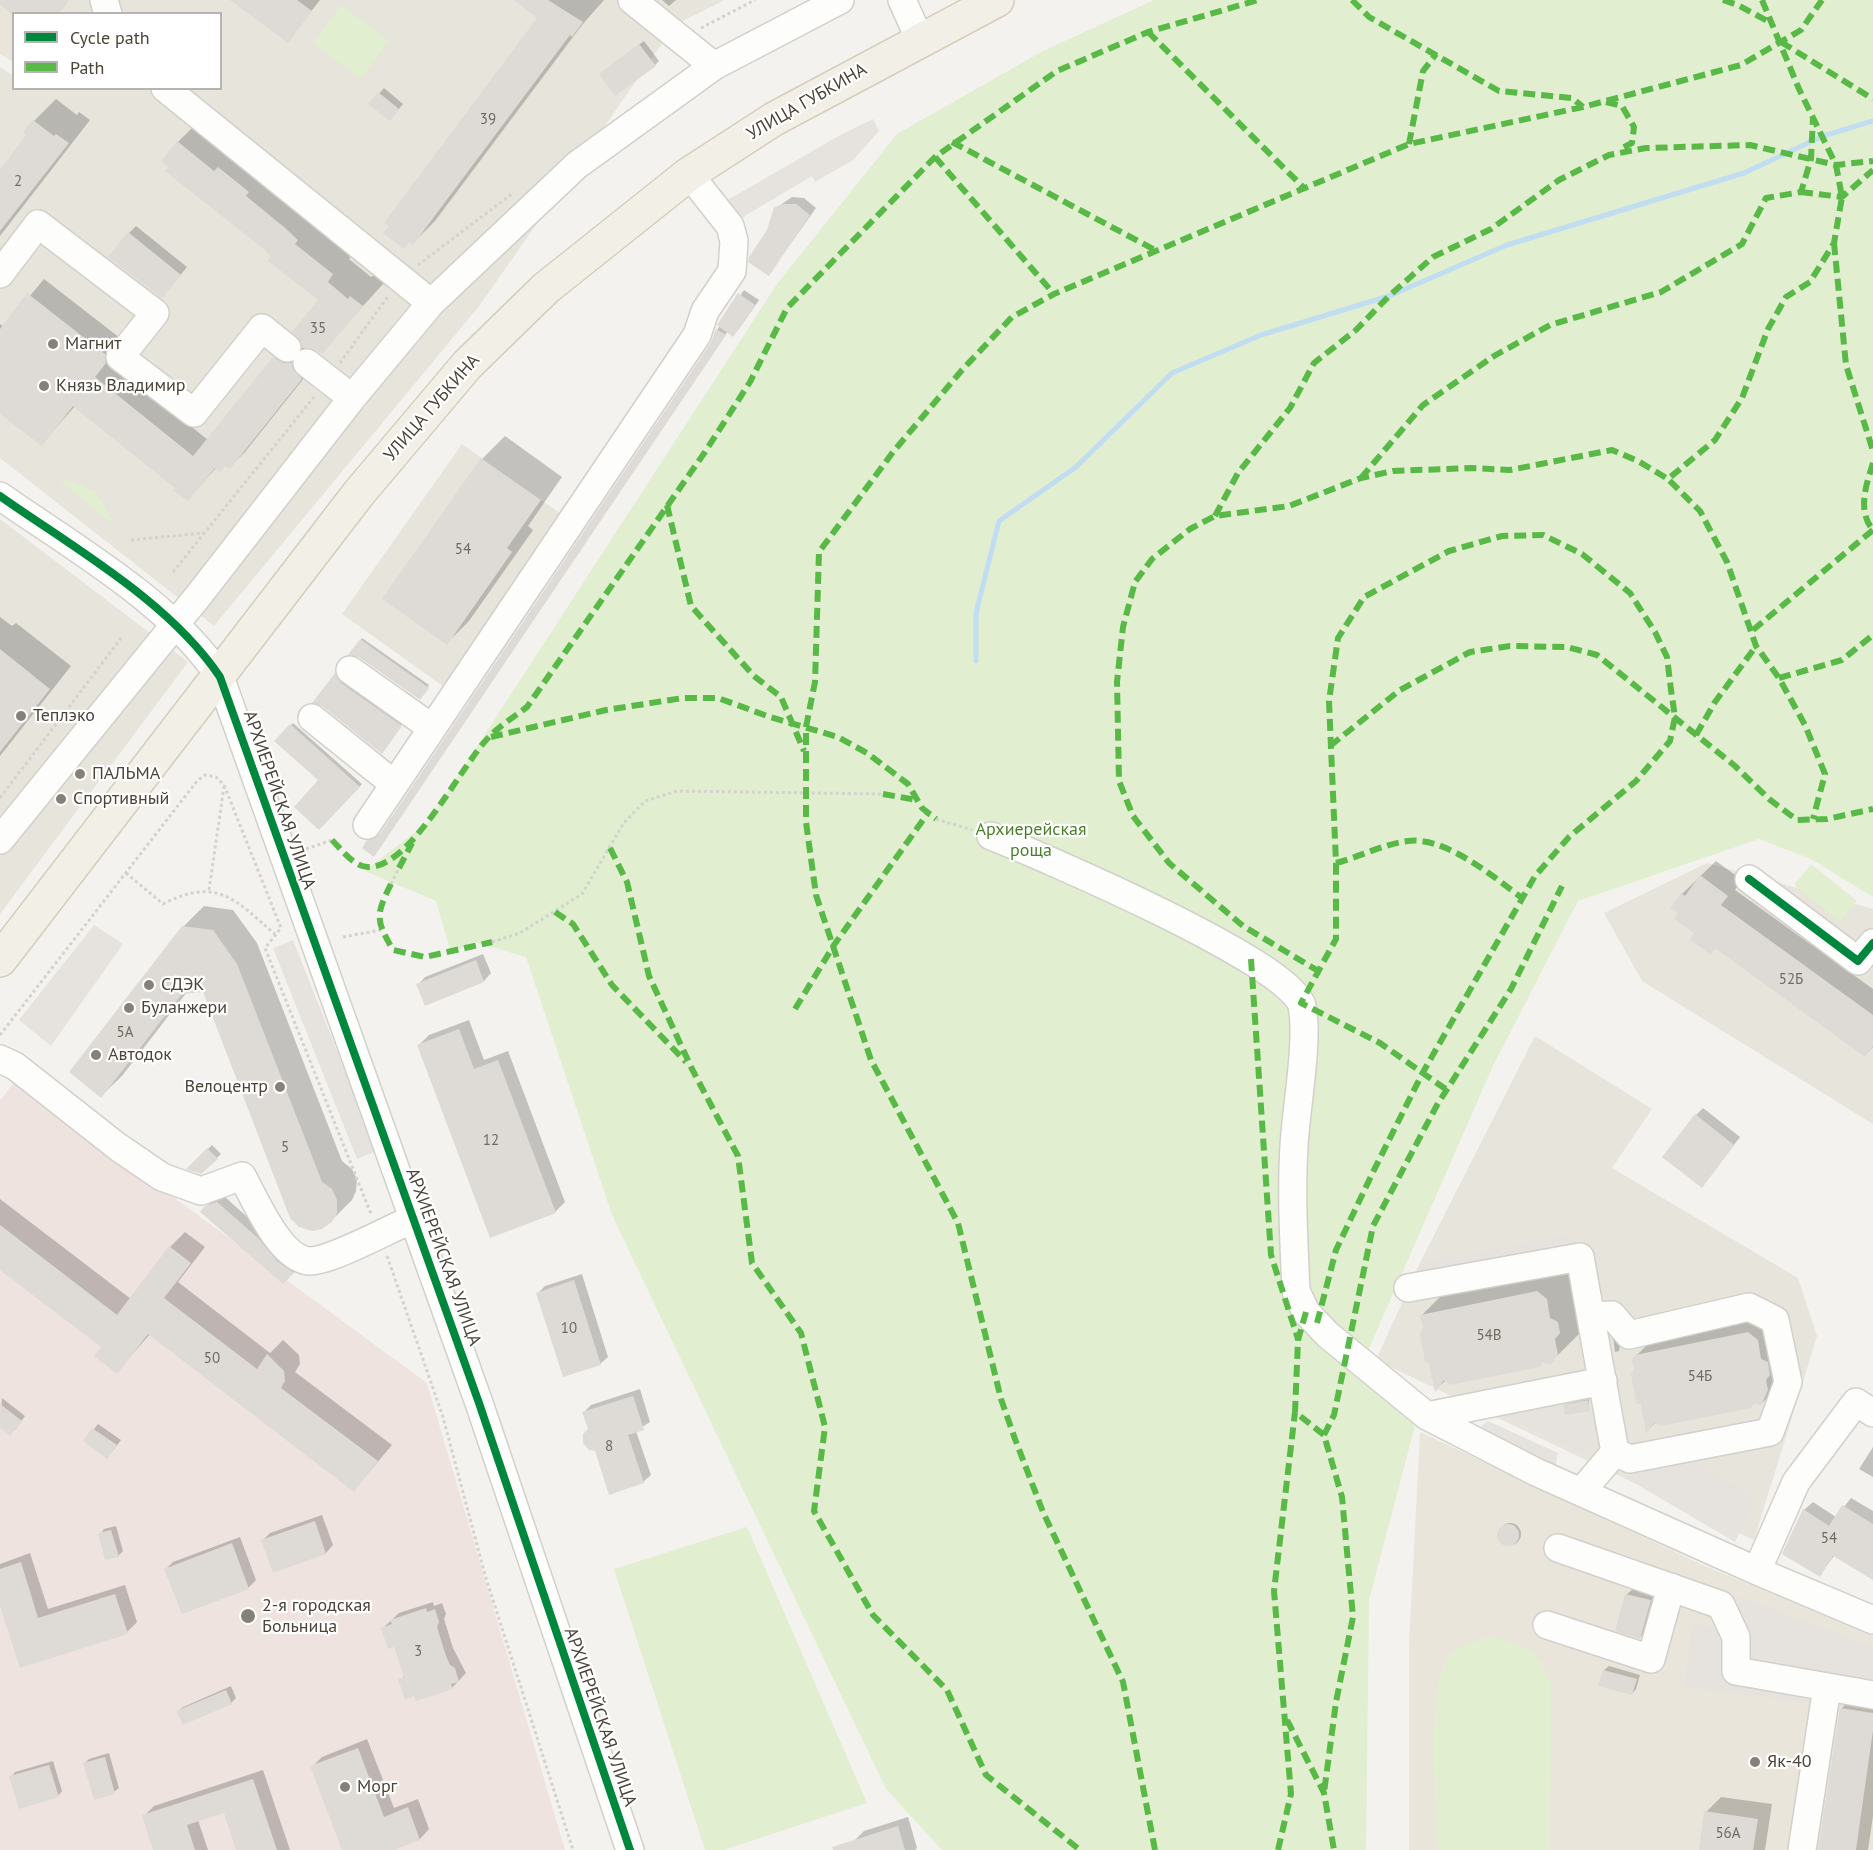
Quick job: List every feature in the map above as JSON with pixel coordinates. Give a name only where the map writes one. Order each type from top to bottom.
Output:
[{"type":"main road","name":"УЛИЦА ГУБКИНА","points":[[0,960],[220,677],[359,493],[467,365],[546,288],[689,174],[774,118],[997,0]]},
{"type":"street","points":[[632,0],[714,66]]},
{"type":"street","points":[[0,840],[176,624],[352,398],[431,303],[577,165],[714,66],[840,0]]},
{"type":"street","points":[[902,0],[920,40]]},
{"type":"street","points":[[167,90],[431,303]]},
{"type":"street","points":[[367,825],[697,335],[705,311],[732,271],[734,240],[730,226],[689,174]]},
{"type":"street","points":[[0,274],[38,224],[155,313],[120,357],[194,413],[262,328],[352,398]]},
{"type":"street","name":"АРХИЕРЕЙСКАЯ УЛИЦА","points":[[0,496],[150,602],[176,624],[204,653],[220,677],[491,1437],[630,1850]]},
{"type":"street","points":[[350,670],[432,728]]},
{"type":"street","points":[[312,718],[394,784]]},
{"type":"street","points":[[991,836],[1066,866],[1251,960],[1284,984],[1301,1003],[1304,1024],[1294,1148],[1296,1291],[1306,1312],[1328,1335],[1427,1416],[1581,1492],[1873,1620]]},
{"type":"street","points":[[1749,879],[1858,961],[1873,943]]},
{"type":"street","points":[[0,1059],[15,1066],[118,1147],[162,1177],[201,1191],[242,1176],[273,1233],[295,1256],[310,1261],[327,1257],[413,1219]]},
{"type":"street","points":[[1408,1288],[1580,1257],[1615,1452],[1581,1492]]},
{"type":"street","points":[[1591,1316],[1612,1315],[1629,1335],[1749,1307],[1775,1320],[1788,1382],[1770,1432],[1630,1459],[1615,1452]]},
{"type":"street","points":[[1427,1416],[1603,1381]]},
{"type":"street","points":[[1721,1605],[1748,1567],[1796,1482],[1856,1402],[1873,1413]]},
{"type":"street","points":[[1558,1548],[1721,1605],[1736,1637],[1736,1671],[1873,1695]]},
{"type":"street","points":[[1547,1625],[1651,1659],[1671,1587]]},
{"type":"street","points":[[1802,1850],[1827,1687]]},
{"type":"path","points":[[681,39],[755,0]]},
{"type":"path","points":[[131,540],[204,533]]},
{"type":"path","points":[[0,798],[122,637]]},
{"type":"path","points":[[0,1035],[197,781],[205,775],[216,777],[224,785],[280,928],[265,948],[379,1233],[443,1417],[485,1575],[573,1850]]},
{"type":"path","points":[[209,890],[224,785]]},
{"type":"path","points":[[492,942],[520,933],[582,894],[623,824],[645,801],[677,791],[883,794]]},
{"type":"path","points":[[936,819],[991,836]]},
{"type":"path","points":[[301,851],[332,840]]},
{"type":"path","points":[[391,884],[399,868]]},
{"type":"path","points":[[126,873],[163,904],[182,894],[209,890],[234,900],[275,934]]},
{"type":"path","points":[[343,937],[381,930]]},
{"type":"shaded area","points":[[0,0],[12,12],[12,61],[0,54]]},
{"type":"shaded area","points":[[64,0],[725,0],[675,25],[480,305],[214,626],[0,458],[0,67],[12,75],[12,90],[222,90],[222,12],[56,12]]},
{"type":"shaded area","points":[[873,119],[879,131],[853,160],[815,182],[812,176],[738,220],[726,201],[842,134]]},
{"type":"shaded area","points":[[462,444],[564,516],[447,689],[342,614]]},
{"type":"shaded area","points":[[0,519],[188,662],[0,914]]},
{"type":"shaded area","points":[[1707,863],[1873,909],[1873,1124],[1642,981],[1604,913]]},
{"type":"shaded area","points":[[94,925],[123,944],[51,1046],[19,1020]]},
{"type":"shaded area","points":[[293,940],[377,1151],[357,1159],[273,948]]},
{"type":"shaded area","points":[[1535,1036],[1652,1109],[1612,1168],[1798,1278],[1817,1336],[1754,1540],[1376,1360],[1420,1263]]},
{"type":"shaded area","name":"2-я городская Больница","points":[[15,1081],[427,1383],[565,1850],[0,1850],[0,1101]]},
{"type":"shaded area","points":[[1572,1234],[1577,1249],[1411,1282],[1420,1263]]},
{"type":"shaded area","points":[[1559,1401],[1564,1418],[1594,1412],[1599,1436],[1584,1455],[1500,1413]]},
{"type":"shaded area","points":[[1488,1421],[1558,1453],[1555,1468],[1477,1430]]},
{"type":"shaded area","points":[[1420,1432],[1705,1566],[1873,1636],[1873,1850],[1409,1850],[1409,1645]]},
{"type":"shaded area","points":[[1692,1459],[1755,1498],[1735,1542],[1624,1477],[1638,1465]]},
{"type":"shaded area","points":[[1740,1597],[1873,1647],[1873,1710],[1684,1687],[1692,1621],[1724,1630],[1735,1621]]},
{"type":"green space","name":"Архиерейская роща","points":[[1154,0],[1873,0],[1873,897],[1811,859],[1759,839],[1578,901],[1493,1066],[1367,1353],[1421,1403],[1369,1600],[1366,1850],[942,1850],[886,1789],[612,1215],[526,957],[474,942],[451,953],[436,901],[365,871],[428,822],[777,284],[897,134],[1043,51]]},
{"type":"green space","points":[[341,5],[389,41],[361,79],[313,43]]},
{"type":"green space","points":[[63,479],[95,491],[113,521],[109,521],[62,483]]},
{"type":"green space","points":[[1811,864],[1857,901],[1840,922],[1794,885]]},
{"type":"green space","points":[[747,1527],[867,1803],[723,1850],[705,1850],[614,1569]]},
{"type":"green space","points":[[1493,1637],[1528,1650],[1540,1662],[1551,1681],[1550,1850],[1437,1850],[1434,1724],[1439,1677],[1445,1662],[1454,1652],[1473,1642]]},
{"type":"building","points":[[0,0],[69,0],[60,12],[12,12],[12,14],[0,4]]},
{"type":"building","points":[[230,0],[297,0],[312,11],[288,43]]},
{"type":"building","points":[[514,0],[548,0],[583,22],[572,37],[570,35],[413,245],[409,242],[404,249],[383,233],[389,226],[384,223],[537,18]]},
{"type":"building","points":[[639,44],[656,66],[615,96],[599,74]]},
{"type":"building","points":[[378,92],[399,109],[390,121],[368,104]]},
{"type":"building","points":[[33,120],[54,136],[56,134],[69,143],[0,231],[0,170],[26,135],[23,132]]},
{"type":"building","points":[[177,141],[214,171],[218,167],[249,192],[246,196],[298,240],[295,244],[333,274],[328,282],[348,299],[350,296],[363,306],[322,354],[310,348],[302,348],[301,342],[292,332],[318,300],[268,261],[271,257],[265,250],[165,171],[168,167],[161,161]]},
{"type":"building","points":[[796,204],[810,215],[769,276],[748,262],[749,257],[767,230],[774,207]]},
{"type":"building","points":[[128,232],[181,275],[162,298],[108,257]]},
{"type":"building","points":[[27,293],[105,354],[106,363],[95,377],[193,456],[273,357],[284,363],[292,363],[293,369],[302,379],[230,469],[225,466],[220,472],[215,468],[188,501],[73,406],[42,446],[0,414],[0,329]]},
{"type":"building","points":[[738,293],[755,305],[733,337],[717,325]]},
{"type":"building","points":[[716,329],[726,335],[374,857],[362,848],[366,841],[380,834],[710,344]]},
{"type":"building","points":[[481,458],[541,500],[507,548],[512,552],[447,645],[382,599]]},
{"type":"building","points":[[360,639],[429,688],[420,700],[359,657],[348,655]]},
{"type":"building","points":[[0,649],[50,689],[0,752]]},
{"type":"building","points":[[335,673],[341,683],[402,726],[382,754],[322,706],[312,703]]},
{"type":"building","points":[[290,724],[360,787],[319,830],[294,807],[318,780],[274,741]]},
{"type":"building","points":[[1700,875],[1728,896],[1721,905],[1873,1015],[1873,1046],[1865,1057],[1715,948],[1711,955],[1690,940],[1694,933],[1674,919],[1678,913],[1670,908],[1681,893],[1685,896]]},
{"type":"building","points":[[182,926],[213,930],[237,964],[322,1182],[332,1189],[337,1200],[337,1213],[332,1222],[322,1229],[312,1231],[299,1227],[290,1218],[203,992],[182,994],[101,1098],[69,1072]]},
{"type":"building","points":[[476,960],[484,982],[425,1006],[416,984]]},
{"type":"building","points":[[459,1029],[474,1069],[498,1060],[556,1213],[490,1238],[417,1045]]},
{"type":"building","points":[[1695,1114],[1734,1145],[1702,1188],[1662,1157]]},
{"type":"building","points":[[207,1148],[218,1159],[201,1174],[186,1169]]},
{"type":"building","points":[[217,1202],[258,1238],[278,1262],[294,1273],[283,1284],[200,1212],[205,1206]]},
{"type":"building","points":[[0,1225],[117,1315],[169,1246],[191,1263],[164,1298],[257,1369],[267,1354],[284,1371],[285,1381],[281,1388],[378,1461],[354,1492],[148,1334],[117,1374],[94,1356],[101,1347],[0,1270]]},
{"type":"building","points":[[574,1280],[601,1365],[563,1377],[536,1293]]},
{"type":"building","points":[[1537,1291],[1547,1299],[1550,1318],[1558,1322],[1560,1333],[1555,1339],[1558,1355],[1551,1365],[1543,1362],[1540,1367],[1450,1385],[1444,1380],[1435,1392],[1429,1364],[1425,1362],[1420,1333],[1423,1328],[1420,1315]]},
{"type":"building","points":[[1748,1332],[1758,1340],[1761,1359],[1768,1362],[1770,1375],[1766,1380],[1768,1390],[1761,1406],[1754,1403],[1751,1408],[1661,1426],[1655,1422],[1646,1434],[1641,1405],[1636,1403],[1631,1374],[1634,1369],[1632,1360],[1635,1355]]},
{"type":"building","points":[[633,1396],[644,1430],[628,1435],[644,1483],[609,1495],[595,1451],[589,1450],[583,1443],[583,1434],[588,1429],[582,1412]]},
{"type":"building","points":[[1588,1400],[1590,1411],[1565,1415],[1563,1405]]},
{"type":"building","points":[[0,1404],[22,1421],[10,1436],[0,1428]]},
{"type":"building","points":[[92,1428],[117,1445],[107,1459],[83,1441]]},
{"type":"building","points":[[1842,1505],[1873,1524],[1873,1580],[1833,1556],[1820,1577],[1782,1554],[1803,1509],[1829,1526]]},
{"type":"building","points":[[315,1521],[326,1554],[273,1573],[261,1540]]},
{"type":"building","points":[[1508,1524],[1516,1527],[1519,1535],[1516,1543],[1508,1546],[1500,1543],[1497,1535],[1500,1527]]},
{"type":"building","points":[[111,1530],[119,1557],[105,1560],[98,1533]]},
{"type":"building","points":[[232,1543],[249,1589],[182,1614],[164,1569]]},
{"type":"building","points":[[21,1562],[38,1618],[115,1594],[128,1634],[20,1668],[0,1606],[0,1569]]},
{"type":"building","points":[[1625,1594],[1651,1600],[1640,1639],[1615,1631]]},
{"type":"building","points":[[426,1608],[427,1612],[435,1609],[439,1622],[437,1627],[446,1656],[450,1665],[455,1668],[459,1682],[451,1684],[453,1689],[416,1701],[414,1696],[405,1700],[398,1679],[404,1677],[394,1647],[388,1649],[381,1628],[392,1624],[390,1620]]},
{"type":"building","points":[[1603,1670],[1637,1679],[1632,1695],[1598,1686]]},
{"type":"building","points":[[226,1690],[232,1704],[183,1725],[176,1711]]},
{"type":"building","points":[[1840,1708],[1873,1713],[1873,1730],[1856,1850],[1818,1850]]},
{"type":"building","name":"Морг","points":[[358,1748],[384,1817],[408,1807],[420,1840],[394,1850],[342,1850],[310,1766]]},
{"type":"building","points":[[105,1757],[115,1794],[94,1800],[83,1763]]},
{"type":"building","points":[[49,1765],[59,1797],[19,1809],[9,1776]]},
{"type":"building","points":[[253,1779],[277,1850],[236,1850],[224,1813],[187,1825],[195,1850],[153,1850],[142,1815]]},
{"type":"building","points":[[1704,1811],[1758,1819],[1753,1850],[1699,1850]]},
{"type":"building","points":[[898,1826],[905,1850],[833,1850],[832,1847]]},
{"type":"waterway","points":[[976,661],[976,613],[999,521],[1076,467],[1172,373],[1261,335],[1389,296],[1507,245],[1744,173],[1823,136],[1873,121]]},
{"type":"marked path","points":[[332,840],[353,861],[368,867],[384,863],[401,851],[417,834],[488,738],[527,707],[705,452],[750,382],[787,308],[935,157],[1057,71],[1148,32],[1258,0]]},
{"type":"marked path","points":[[1352,0],[1369,17],[1499,91],[1572,98],[1583,107]]},
{"type":"marked path","points":[[1723,0],[1738,5],[1773,24]]},
{"type":"marked path","points":[[1762,0],[1799,89],[1836,165],[1842,197],[1834,243],[1810,282],[1786,297],[1768,329],[1742,398],[1715,440],[1668,479],[1700,511],[1727,562],[1756,646],[1779,678],[1805,725],[1825,774],[1813,819]]},
{"type":"marked path","points":[[1155,1850],[1123,1682],[1043,1512],[1015,1439],[1001,1399],[958,1223],[871,1060],[816,895],[806,822],[806,727],[815,682],[819,552],[893,452],[962,370],[1012,317],[1054,294],[1409,144],[1583,107],[1741,65],[1801,30],[1822,0]]},
{"type":"marked path","points":[[1148,32],[1303,187]]},
{"type":"marked path","points":[[1781,42],[1873,99]]},
{"type":"marked path","points":[[1409,144],[1423,71],[1436,54]]},
{"type":"marked path","points":[[1606,102],[1622,106],[1634,127],[1632,143],[1620,149]]},
{"type":"marked path","points":[[1361,478],[1423,405],[1494,356],[1550,325],[1661,292],[1742,244],[1766,198],[1801,192],[1811,159],[1813,118]]},
{"type":"marked path","points":[[952,142],[1155,250]]},
{"type":"marked path","points":[[1215,516],[1238,473],[1290,408],[1314,363],[1356,330],[1389,296],[1433,257],[1491,229],[1559,180],[1609,155],[1646,148],[1750,145],[1836,165],[1873,161]]},
{"type":"marked path","points":[[935,157],[1054,294]]},
{"type":"marked path","points":[[1801,192],[1842,197],[1873,170]]},
{"type":"marked path","points":[[1834,243],[1846,365],[1873,451]]},
{"type":"marked path","points":[[1320,972],[1243,926],[1169,863],[1133,816],[1119,781],[1117,682],[1123,627],[1135,582],[1152,559],[1190,529],[1215,516],[1289,506],[1361,478],[1393,471],[1471,468],[1510,470],[1612,450],[1638,461],[1668,479]]},
{"type":"marked path","points":[[1873,463],[1864,498],[1865,515],[1873,530]]},
{"type":"marked path","points":[[667,505],[691,606],[754,676],[781,697],[804,751]]},
{"type":"marked path","points":[[1753,630],[1873,530]]},
{"type":"marked path","points":[[1317,1323],[1336,1250],[1374,1170],[1422,1074],[1535,876],[1569,837],[1636,781],[1670,741],[1675,717],[1667,657],[1655,632],[1630,593],[1582,554],[1543,535],[1502,536],[1449,551],[1364,597],[1338,638],[1329,701],[1336,863],[1336,939],[1301,1003],[1380,1043],[1447,1090]]},
{"type":"marked path","points":[[1779,678],[1842,660],[1873,635]]},
{"type":"marked path","points":[[1330,746],[1400,690],[1470,652],[1510,646],[1567,647],[1597,655],[1735,766],[1769,799],[1797,820],[1827,819],[1873,809]]},
{"type":"marked path","points":[[1696,735],[1715,702],[1756,646]]},
{"type":"marked path","points":[[491,737],[606,710],[683,698],[718,698],[770,717],[838,737],[867,753],[908,784],[922,808],[936,819]]},
{"type":"marked path","points":[[883,794],[917,800]]},
{"type":"marked path","points":[[795,1009],[834,945],[928,813]]},
{"type":"marked path","points":[[1336,863],[1390,845],[1422,841],[1453,851],[1522,898]]},
{"type":"marked path","points":[[399,868],[412,843]]},
{"type":"marked path","points":[[610,848],[627,882],[649,976],[692,1069],[738,1156],[752,1263],[801,1333],[825,1427],[814,1511],[873,1615],[947,1690],[986,1775],[1080,1850]]},
{"type":"marked path","points":[[391,884],[382,904],[380,918],[383,932],[393,950],[425,957],[492,942]]},
{"type":"marked path","points":[[1324,1435],[1334,1415],[1373,1226],[1437,1105],[1511,989],[1562,886]]},
{"type":"marked path","points":[[555,912],[573,924],[612,985],[686,1062]]},
{"type":"marked path","points":[[1251,959],[1271,1255],[1298,1339]]},
{"type":"marked path","points":[[1306,1312],[1298,1340],[1295,1412],[1324,1435],[1342,1497],[1353,1617],[1336,1702],[1324,1793]]},
{"type":"marked path","points":[[1278,1850],[1291,1794],[1274,1591],[1295,1412]]},
{"type":"marked path","points":[[1287,1720],[1324,1793],[1334,1850]]},
{"type":"cycle path","points":[[0,496],[89,556],[148,600],[175,624],[220,677],[479,1403],[630,1850]]},
{"type":"cycle path","points":[[1749,879],[1858,961],[1873,943]]},
{"type":"place","name":"Магнит","points":[[53,344]]},
{"type":"place","name":"Князь Владимир","points":[[44,386]]},
{"type":"place","name":"Теплэко","points":[[21,716]]},
{"type":"place","name":"ПАЛЬМА","points":[[80,774]]},
{"type":"place","name":"Спортивный","points":[[61,799]]},
{"type":"place","name":"СДЭК","points":[[149,985]]},
{"type":"place","name":"Буланжери","points":[[129,1008]]},
{"type":"place","name":"Автодок","points":[[96,1055]]},
{"type":"place","name":"Велоцентр","points":[[280,1087]]},
{"type":"place","name":"2-я городская Больница","points":[[248,1616]]},
{"type":"place","name":"Як-40","points":[[1755,1762]]},
{"type":"place","name":"Морг","points":[[345,1787]]}]
